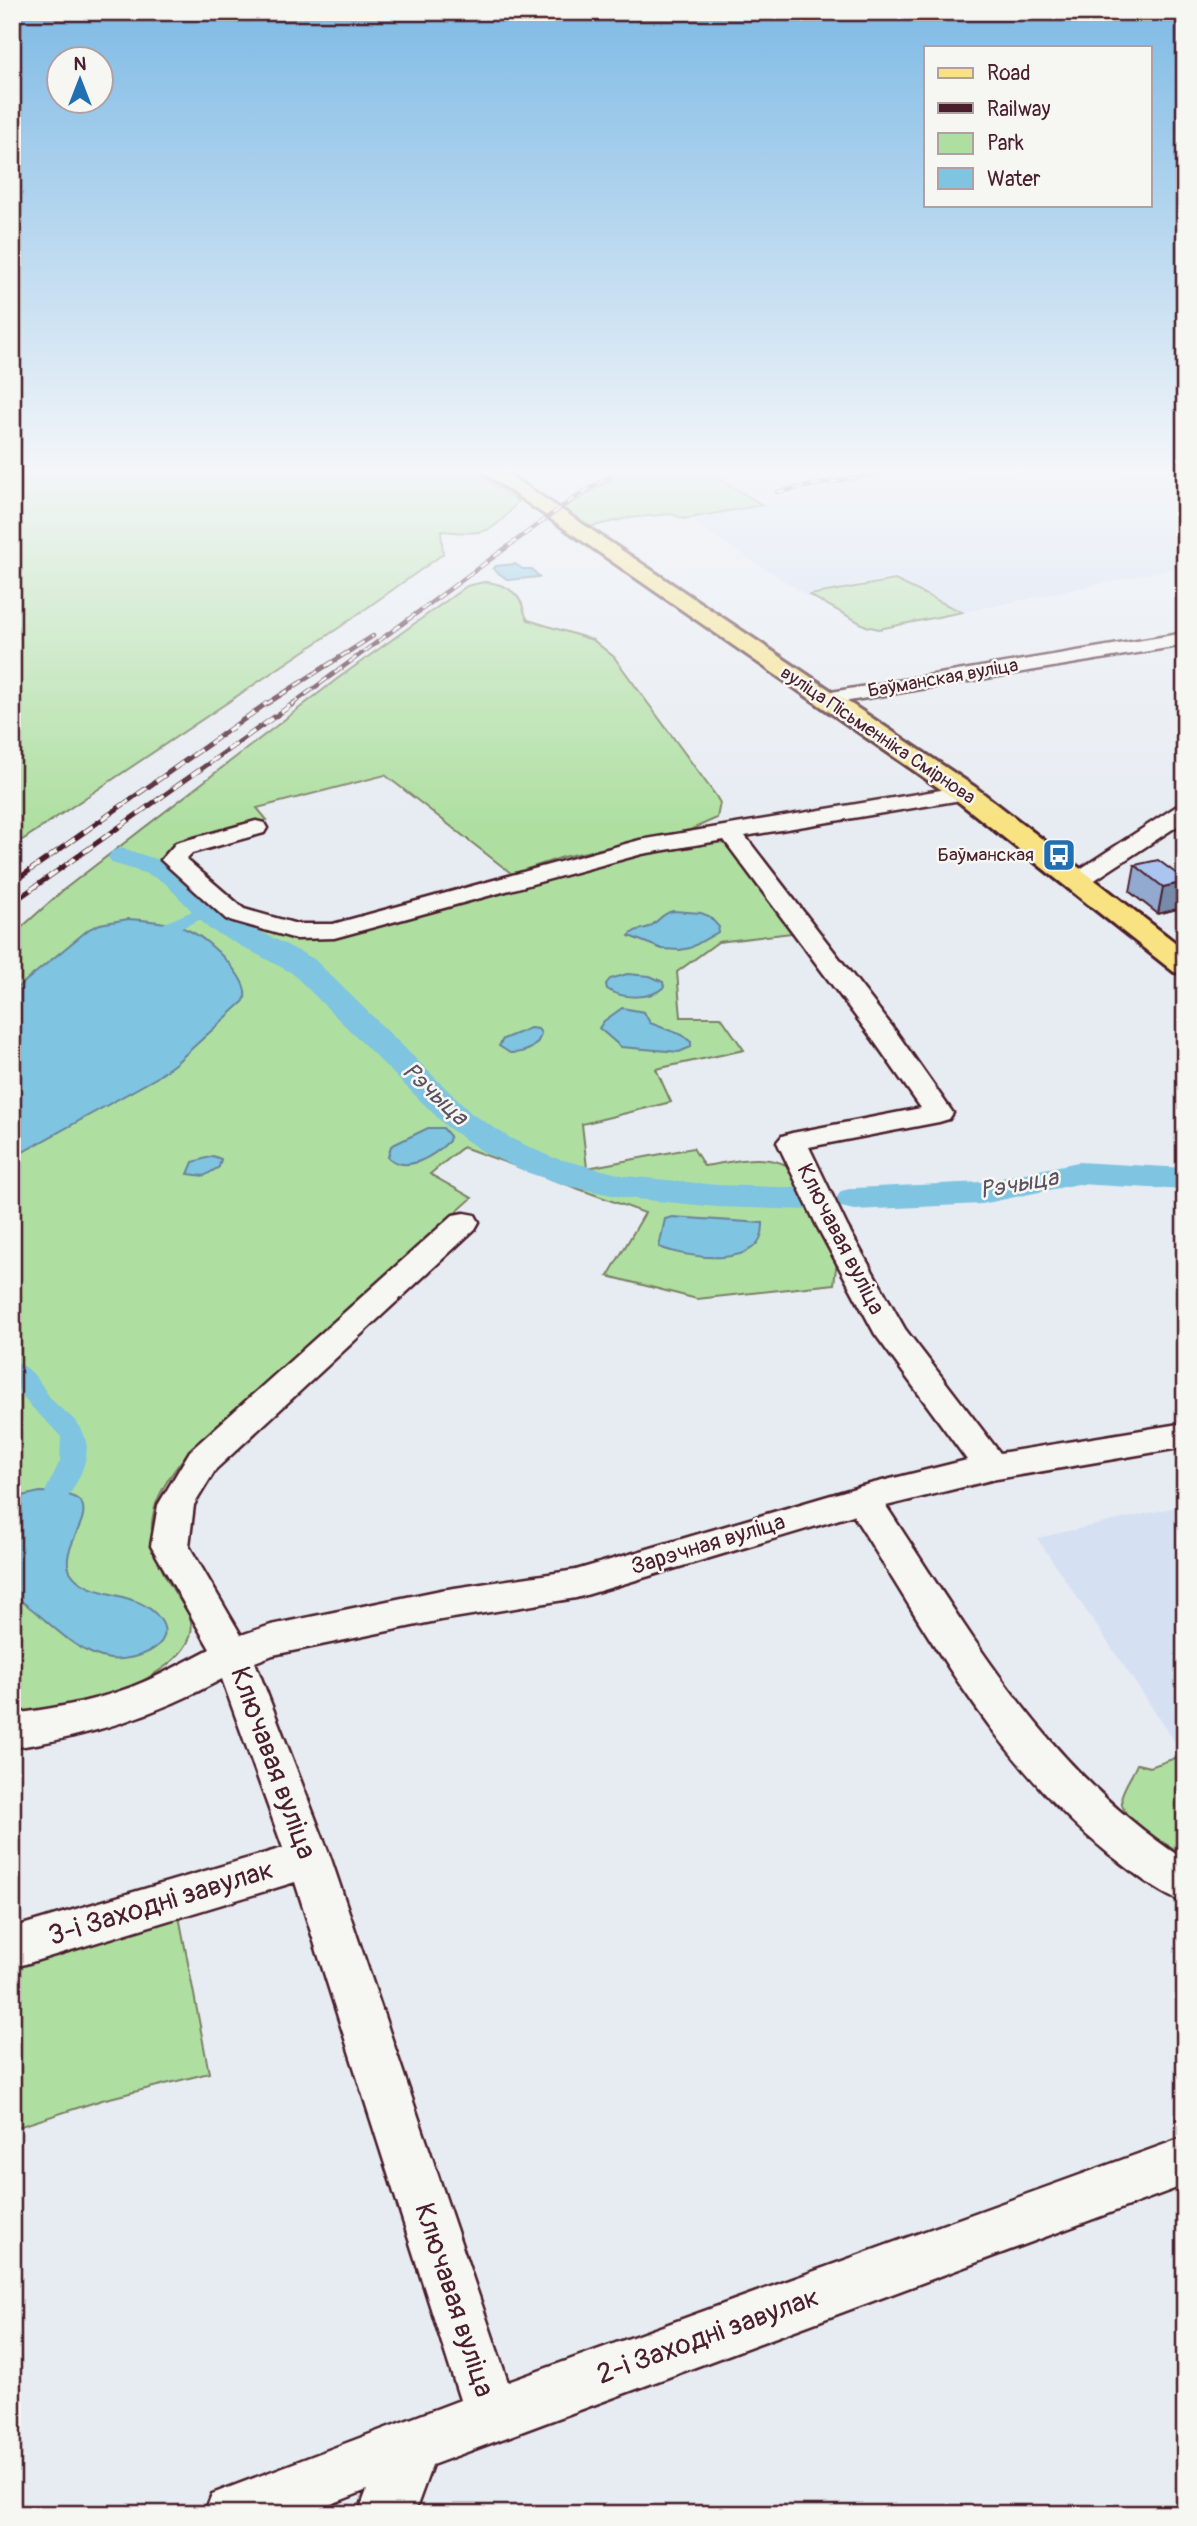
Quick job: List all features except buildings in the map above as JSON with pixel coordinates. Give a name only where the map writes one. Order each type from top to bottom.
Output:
[{"type":"main road","name":"вуліца Пісьменніка Смірнова","points":[[665,590],[965,793],[1185,965]]},
{"type":"street","name":"Баўманская вуліца","points":[[825,699],[1185,639]]},
{"type":"street","points":[[257,828],[184,848],[173,860],[235,914],[296,932],[334,931],[640,847],[965,793]]},
{"type":"street","points":[[1079,880],[1185,811]]},
{"type":"street","name":"Ключавая вуліца","points":[[729,831],[884,1035],[939,1114],[792,1142],[832,1226],[891,1334],[990,1467]]},
{"type":"street","name":"Ключавая вуліца","points":[[464,1222],[203,1460],[176,1505],[170,1546],[233,1655],[309,1859],[492,2415]]},
{"type":"street","name":"Зарэчная вуліца","points":[[12,1731],[70,1721],[130,1704],[271,1640],[415,1610],[576,1584],[862,1499],[990,1467],[1185,1435]]},
{"type":"street","points":[[862,1499],[1013,1728],[1112,1832],[1155,1866],[1185,1884]]},
{"type":"street","name":"3-і Заходні завулак","points":[[12,1948],[309,1859]]},
{"type":"street","name":"2-і Заходні завулак","points":[[232,2514],[492,2415],[1185,2161]]},
{"type":"street","points":[[386,2514],[412,2446]]},
{"type":"shaded area","points":[[799,590],[828,590],[805,594]]},
{"type":"shaded area","points":[[919,590],[1070,590],[964,612]]},
{"type":"shaded area","points":[[1185,1505],[1185,1756],[1037,1538]]},
{"type":"green space","points":[[12,590],[392,590],[340,627],[12,847]]},
{"type":"green space","points":[[462,590],[509,590],[519,599],[528,620],[593,640],[614,657],[716,796],[720,803],[717,818],[690,830],[563,857],[512,874],[385,775],[257,808],[267,820],[194,838],[175,849],[233,915],[296,934],[651,849],[708,839],[732,845],[800,932],[718,942],[677,972],[681,1017],[721,1017],[744,1050],[656,1069],[671,1102],[582,1124],[587,1168],[693,1148],[704,1166],[759,1159],[780,1162],[790,1167],[837,1260],[834,1284],[697,1299],[608,1276],[645,1213],[463,1147],[430,1174],[472,1198],[187,1454],[164,1487],[156,1503],[153,1518],[155,1551],[172,1588],[189,1615],[191,1630],[186,1644],[175,1658],[143,1680],[109,1696],[12,1717],[12,936],[62,891],[337,679]]},
{"type":"green space","points":[[838,590],[916,590],[962,612],[879,629],[866,626],[809,595]]},
{"type":"green space","points":[[1184,1755],[1185,1854],[1144,1831],[1134,1823],[1122,1805],[1122,1795],[1137,1764],[1150,1767]]},
{"type":"green space","points":[[179,1916],[209,2073],[102,2100],[12,2129],[12,1959]]},
{"type":"water","points":[[673,911],[709,916],[719,927],[718,932],[690,948],[680,950],[662,949],[629,936],[649,927]]},
{"type":"water","points":[[128,919],[169,924],[200,937],[228,962],[236,973],[245,993],[244,1001],[156,1078],[12,1158],[12,992],[89,929],[100,924]]},
{"type":"water","points":[[627,974],[650,976],[663,982],[664,987],[651,994],[636,997],[620,995],[607,989],[606,984],[610,979]]},
{"type":"water","points":[[622,1008],[644,1012],[650,1023],[682,1035],[691,1042],[691,1047],[679,1052],[621,1047],[599,1028]]},
{"type":"water","points":[[530,1028],[538,1029],[541,1033],[537,1043],[530,1049],[510,1053],[499,1046],[503,1039]]},
{"type":"water","points":[[428,1128],[443,1128],[450,1136],[449,1141],[428,1157],[412,1164],[395,1162],[388,1157],[391,1146]]},
{"type":"water","points":[[213,1156],[221,1159],[219,1167],[204,1176],[188,1174],[193,1162]]},
{"type":"water","points":[[672,1217],[763,1223],[760,1238],[752,1249],[738,1255],[705,1257],[659,1247],[665,1219]]},
{"type":"water","points":[[40,1492],[66,1494],[79,1500],[83,1510],[68,1561],[71,1573],[90,1587],[127,1598],[151,1610],[160,1619],[164,1629],[163,1638],[150,1651],[119,1659],[96,1655],[71,1641],[12,1595],[12,1498]]},
{"type":"waterway","name":"Рэчыца","points":[[122,857],[175,876],[220,923],[303,966],[459,1120],[497,1145],[538,1164],[581,1178],[626,1187],[671,1193],[808,1199]]},
{"type":"waterway","points":[[145,938],[204,911]]},
{"type":"waterway","name":"Рэчыца","points":[[854,1199],[982,1193],[1078,1173],[1185,1179]]},
{"type":"waterway","points":[[12,1369],[27,1381],[44,1407],[73,1437],[73,1461],[58,1492]]},
{"type":"railway","points":[[291,705],[449,590]]},
{"type":"railway","points":[[265,705],[373,636]]},
{"type":"railway","points":[[12,883],[267,703]]},
{"type":"railway","points":[[12,903],[294,703]]},
{"type":"place","name":"Баўманская","points":[[1059,855]]}]
